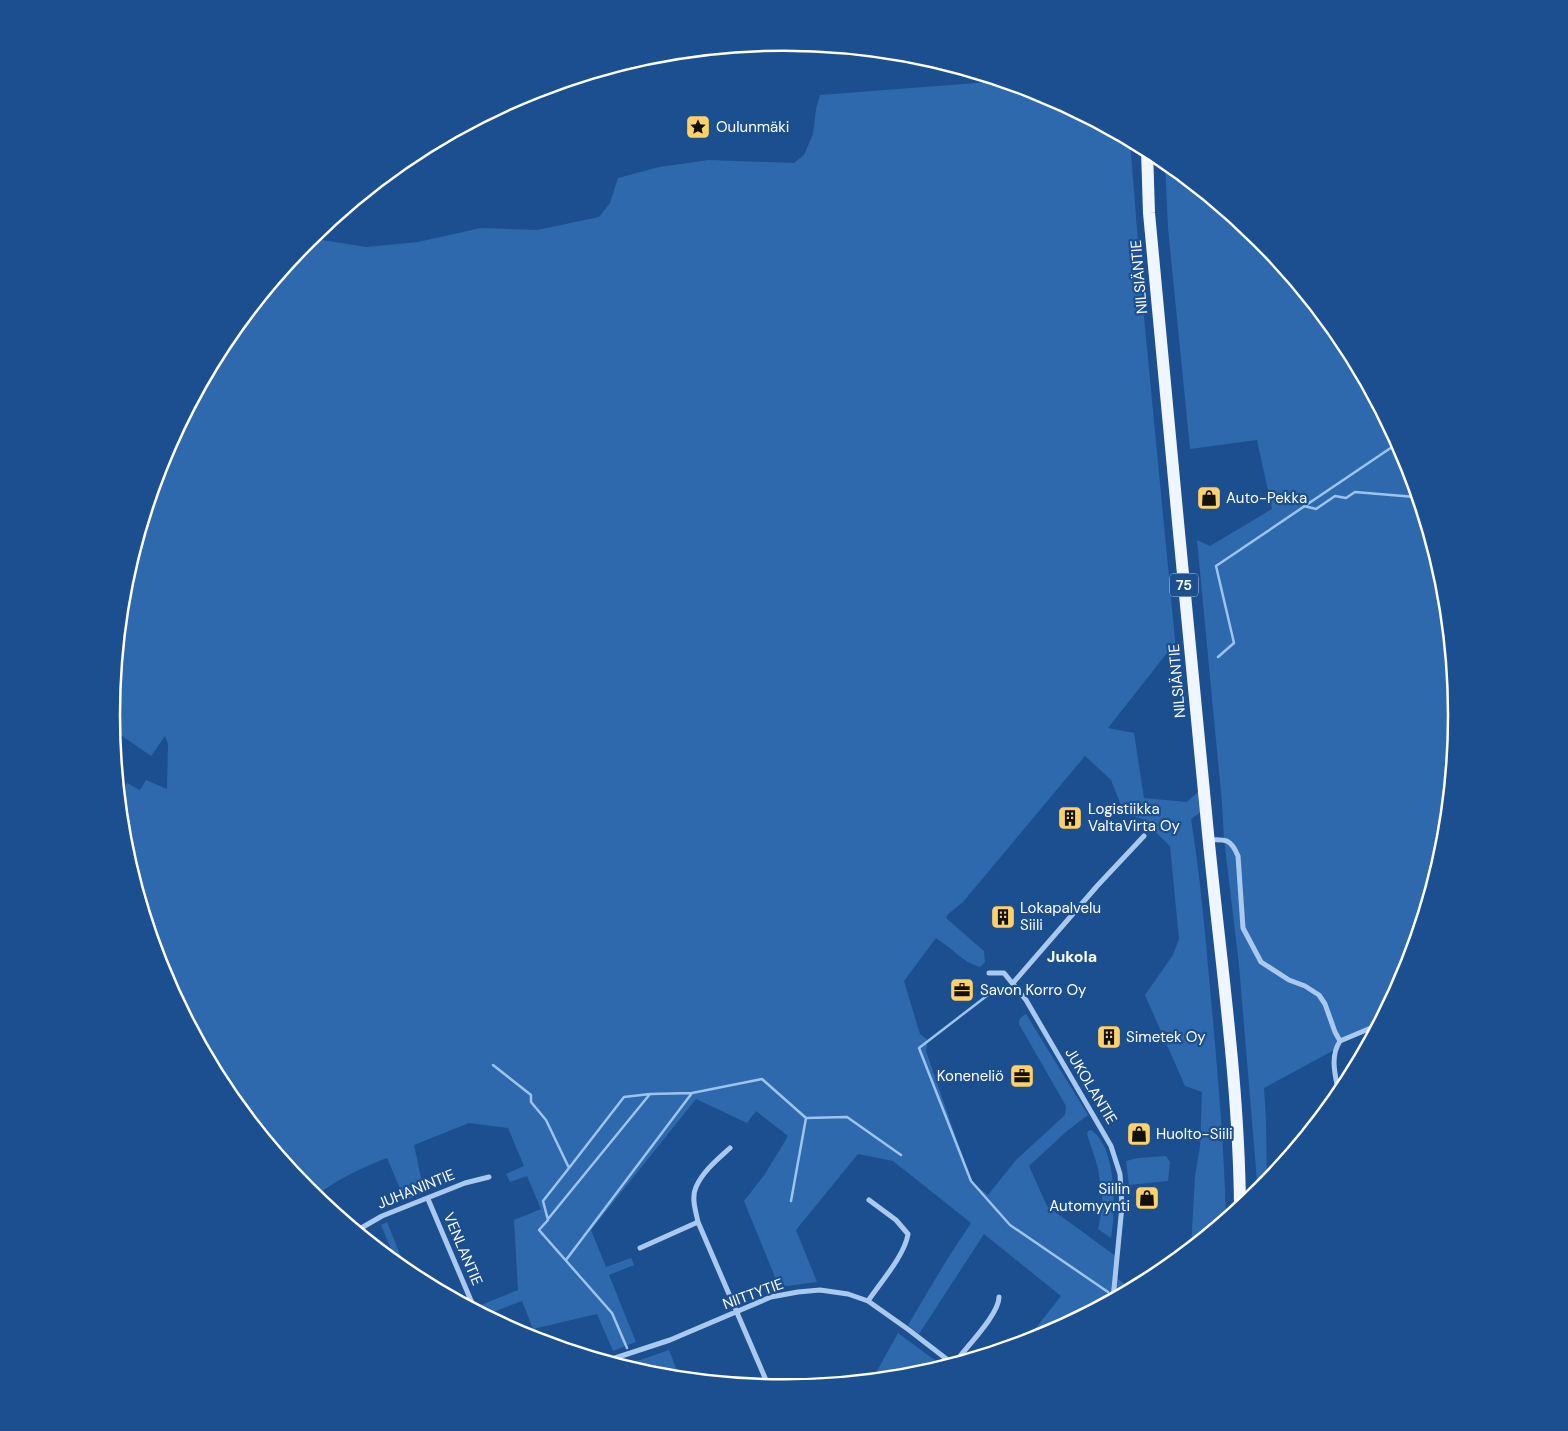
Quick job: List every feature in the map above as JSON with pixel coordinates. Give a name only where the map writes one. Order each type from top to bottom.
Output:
[{"type":"main road","name":"NILSIÄNTIE","points":[[1147,159],[1149,213],[1208,840],[1228,1018],[1240,1172],[1240,1198]]},
{"type":"street","points":[[1013,983],[1098,885],[1144,836]]},
{"type":"street","points":[[1208,840],[1224,839],[1234,845],[1238,856],[1243,928],[1261,962],[1289,980],[1305,986],[1318,995],[1325,1004],[1334,1032],[1340,1041]]},
{"type":"street","name":"JUKOLANTIE","points":[[989,973],[1004,973],[1026,1000],[1111,1146],[1120,1174],[1122,1206],[1114,1292]]},
{"type":"street","points":[[1337,1083],[1333,1059],[1336,1047],[1340,1041],[1369,1029]]},
{"type":"street","points":[[730,1148],[716,1161],[695,1188],[694,1206],[698,1222],[766,1379]]},
{"type":"street","name":"JUHANINTIE","points":[[362,1228],[382,1216],[465,1183],[489,1177]]},
{"type":"street","name":"VENLANTIE","points":[[428,1199],[471,1301]]},
{"type":"street","points":[[868,1301],[902,1251],[907,1242],[908,1234],[896,1220],[869,1200]]},
{"type":"street","points":[[640,1248],[698,1222]]},
{"type":"street","name":"NIITTYTIE","points":[[616,1358],[663,1342],[771,1297],[820,1290],[848,1294],[868,1301],[947,1359]]},
{"type":"street","points":[[960,1356],[980,1331],[999,1303],[1000,1297]]},
{"type":"shaded area","points":[[983,82],[1038,102],[1078,120],[1131,149],[1144,317],[1178,671],[1169,671],[1170,659],[1167,653],[1108,728],[1134,733],[1144,798],[1187,802],[1203,787],[1205,809],[1191,819],[1202,903],[1215,1046],[1226,1211],[1191,1239],[1195,1176],[1200,1147],[1202,1092],[1185,1086],[1145,995],[1173,955],[1179,939],[1170,846],[1142,819],[1124,813],[1111,780],[1085,756],[963,902],[948,914],[946,918],[984,951],[985,962],[980,967],[974,965],[936,938],[904,981],[920,1034],[928,1040],[926,1051],[971,1181],[988,1195],[1016,1160],[1065,1115],[1066,1106],[1019,1024],[1019,1020],[1026,1014],[1088,1115],[1067,1131],[1029,1166],[1047,1206],[1117,1257],[1116,1278],[1126,1285],[1112,1293],[1107,1292],[1106,1296],[1078,1311],[1034,1331],[1061,1296],[984,1234],[919,1334],[908,1325],[971,1223],[893,1161],[858,1154],[796,1230],[817,1282],[779,1287],[744,1201],[765,1174],[788,1136],[756,1111],[747,1123],[696,1099],[591,1230],[606,1267],[631,1258],[634,1265],[609,1275],[636,1342],[613,1351],[597,1314],[533,1329],[522,1301],[493,1312],[482,1307],[481,1305],[518,1290],[514,1220],[541,1209],[527,1176],[510,1182],[506,1174],[524,1166],[508,1128],[469,1123],[414,1145],[424,1192],[405,1200],[387,1158],[340,1179],[322,1192],[257,1120],[232,1085],[209,1048],[170,970],[142,887],[124,788],[127,783],[140,790],[146,780],[167,789],[168,744],[165,736],[151,756],[120,735],[121,672],[125,629],[142,544],[170,461],[188,422],[232,346],[257,311],[321,240],[366,247],[418,242],[481,228],[537,230],[599,217],[610,203],[618,178],[659,167],[709,160],[794,163],[804,155],[813,134],[820,95]]},
{"type":"shaded area","points":[[1165,172],[1222,216],[1254,246],[1311,311],[1336,346],[1359,383],[1398,461],[1426,544],[1443,629],[1447,672],[1448,716],[1443,802],[1426,887],[1413,929],[1398,970],[1369,1029],[1340,1041],[1336,1049],[1264,1088],[1267,1171],[1257,1182],[1239,965],[1224,839],[1197,540],[1210,546],[1272,509],[1257,440],[1190,449],[1168,228]]},
{"type":"shaded area","points":[[1091,1130],[1100,1138],[1106,1150],[1113,1180],[1114,1212],[1111,1238],[1098,1229],[1103,1204],[1098,1168],[1087,1134]]},
{"type":"shaded area","points":[[1166,1156],[1170,1162],[1168,1181],[1129,1185],[1126,1161]]},
{"type":"shaded area","points":[[387,1222],[402,1258],[391,1251],[381,1225]]},
{"type":"shaded area","points":[[898,1333],[937,1362],[914,1367],[876,1373]]},
{"type":"shaded area","points":[[669,1350],[677,1371],[632,1362]]},
{"type":"waterway","points":[[1218,657],[1234,643],[1216,566],[1392,447]]},
{"type":"waterway","points":[[1304,506],[1316,509],[1335,496],[1346,498],[1355,492],[1411,497]]},
{"type":"waterway","points":[[997,988],[919,1048],[971,1181],[1010,1225],[1108,1292]]},
{"type":"waterway","points":[[493,1065],[531,1095],[531,1102],[546,1120],[569,1168],[543,1201],[548,1220],[539,1230],[612,1313],[627,1348]]},
{"type":"waterway","points":[[566,1260],[692,1093],[762,1079],[806,1118],[791,1201]]},
{"type":"waterway","points":[[569,1168],[624,1097],[692,1093]]},
{"type":"waterway","points":[[548,1219],[650,1094]]},
{"type":"waterway","points":[[806,1118],[847,1117],[901,1155]]},
{"type":"place","name":"Oulunmäki","points":[[698,127]]},
{"type":"place","name":"Auto-Pekka","points":[[1209,498]]},
{"type":"place","name":"Logistiikka ValtaVirta Oy","points":[[1070,818]]},
{"type":"place","name":"Lokapalvelu Siili","points":[[1003,917]]},
{"type":"place","name":"Savon Korro Oy","points":[[962,990]]},
{"type":"place","name":"Simetek Oy","points":[[1109,1037]]},
{"type":"place","name":"Koneneliö","points":[[1022,1076]]},
{"type":"place","name":"Huolto-Siili","points":[[1139,1134]]},
{"type":"place","name":"Siilin Automyynti","points":[[1147,1198]]},
{"type":"district","name":"Jukola","points":[[1072,956]]}]
